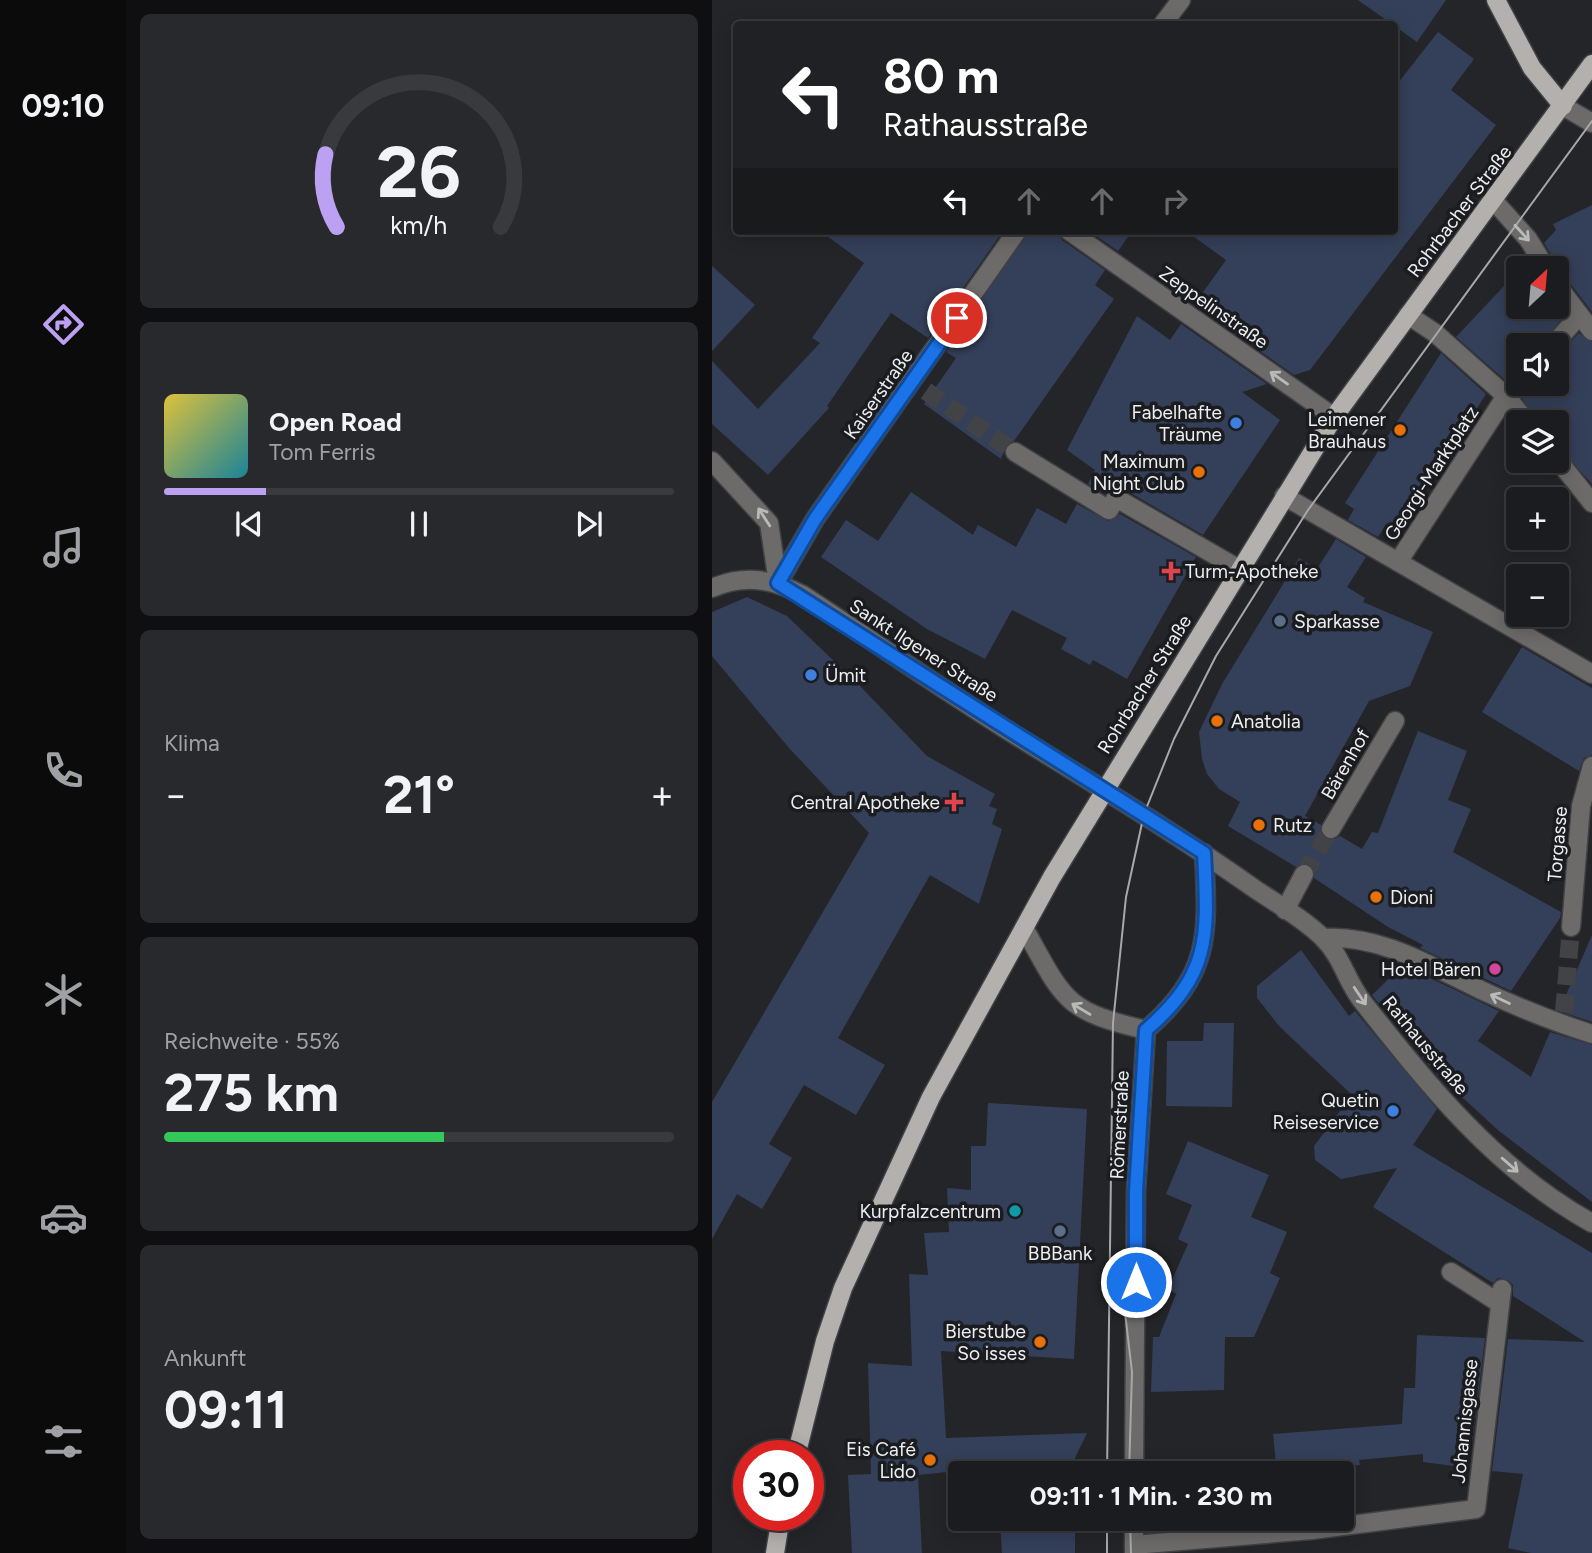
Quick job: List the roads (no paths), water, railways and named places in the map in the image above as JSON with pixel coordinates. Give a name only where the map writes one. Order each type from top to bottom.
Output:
[{"type":"main road","points":[[1496,0],[1532,68],[1563,106]]},
{"type":"main road","name":"Rohrbacher Straße","points":[[800,1440],[825,1341],[843,1287],[931,1097],[1104,789],[1334,417],[1592,64]]},
{"type":"main road","points":[[775,1553],[779,1531]]},
{"type":"street","points":[[1165,21],[1181,0]]},
{"type":"street","points":[[1563,106],[1592,123]]},
{"type":"street","points":[[1493,201],[1528,239],[1539,256]]},
{"type":"street","name":"Kaiserstraße","points":[[778,583],[815,519],[919,387],[1014,235]]},
{"type":"street","name":"Zeppelinstraße","points":[[1074,235],[1334,417]]},
{"type":"street","points":[[1570,303],[1592,331]]},
{"type":"street","points":[[1408,316],[1435,333],[1506,396],[1517,410]]},
{"type":"street","points":[[1564,333],[1579,316]]},
{"type":"street","name":"Georgi-Marktplatz","points":[[1506,396],[1398,562],[1592,674]]},
{"type":"street","points":[[1015,452],[1109,510],[1116,498],[1239,569]]},
{"type":"street","points":[[712,461],[769,523],[778,583]]},
{"type":"street","points":[[1568,473],[1592,503]]},
{"type":"street","points":[[1284,496],[1398,562]]},
{"type":"street","name":"Sankt Ilgener Straße","points":[[712,588],[740,579],[778,583],[1104,789]]},
{"type":"street","name":"Bärenhof","points":[[1331,829],[1394,720]]},
{"type":"street","name":"Torgasse","points":[[1571,927],[1581,806],[1592,766]]},
{"type":"street","name":"Rathausstraße","points":[[1104,789],[1204,853],[1324,938],[1341,962],[1357,995],[1430,1087],[1517,1172],[1554,1202],[1592,1223]]},
{"type":"street","points":[[1025,928],[1059,990],[1069,1001],[1095,1017],[1146,1030],[1163,1015],[1189,981],[1205,947],[1207,918],[1204,853]]},
{"type":"street","points":[[1285,910],[1304,874]]},
{"type":"street","points":[[1324,938],[1350,937],[1382,944],[1564,1019],[1592,1034]]},
{"type":"street","name":"Römerstraße","points":[[1134,1461],[1136,1191],[1146,1030]]},
{"type":"street","name":"Johannisgasse","points":[[1134,1549],[1476,1509],[1501,1296],[1451,1272]]},
{"type":"street","points":[[1134,1531],[1134,1549]]},
{"type":"tunnel","points":[[926,391],[1015,452]]},
{"type":"tunnel","points":[[1304,874],[1331,829]]},
{"type":"tunnel","points":[[1564,1012],[1571,927]]},
{"type":"tram line","points":[[1107,1461],[1113,1023],[1126,897],[1144,814],[1174,739],[1216,656],[1308,510],[1592,121]]},
{"type":"tram line","points":[[1119,1261],[1132,1372],[1129,1461]]},
{"type":"tram line","points":[[1107,1531],[1107,1553]]},
{"type":"tram line","points":[[1130,1531],[1131,1553]]},
{"type":"place","name":"Fabelhafte Träume","points":[[1236,423]]},
{"type":"place","name":"Leimener Brauhaus","points":[[1400,430]]},
{"type":"place","name":"Maximum Night Club","points":[[1199,472]]},
{"type":"place","name":"Turm-Apotheke","points":[[1171,571]]},
{"type":"place","name":"Sparkasse","points":[[1280,621]]},
{"type":"place","name":"Ümit","points":[[811,675]]},
{"type":"place","name":"Anatolia","points":[[1217,721]]},
{"type":"place","name":"Central Apotheke","points":[[954,802]]},
{"type":"place","name":"Rutz","points":[[1259,825]]},
{"type":"place","name":"Dioni","points":[[1376,897]]},
{"type":"place","name":"Hotel Bären","points":[[1495,969]]},
{"type":"place","name":"Quetin Reiseservice","points":[[1393,1111]]},
{"type":"place","name":"Kurpfalzcentrum","points":[[1015,1211]]},
{"type":"place","name":"BBBank","points":[[1060,1231]]},
{"type":"place","name":"Bierstube So isses","points":[[1040,1342]]},
{"type":"place","name":"Eis Café Lido","points":[[930,1460]]}]
